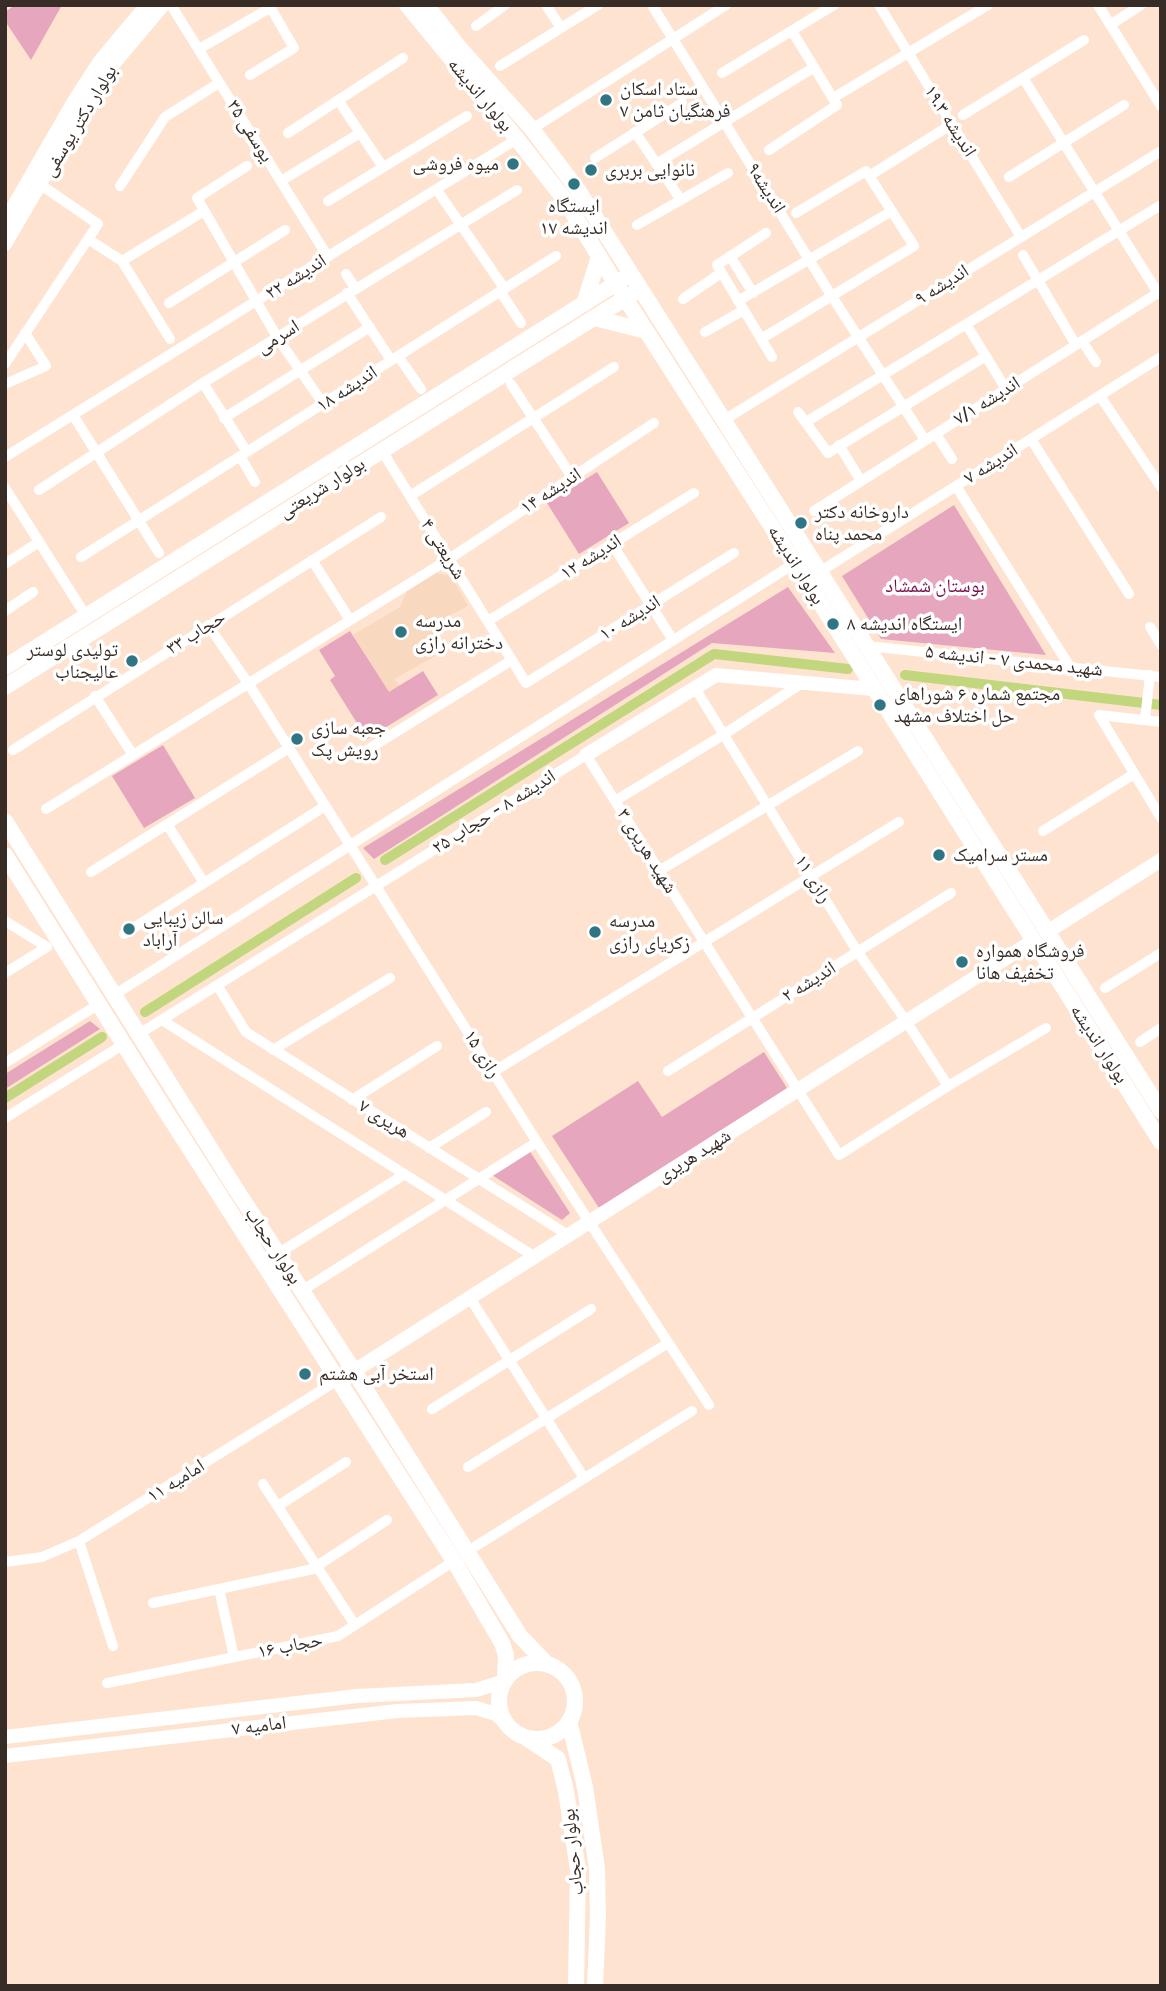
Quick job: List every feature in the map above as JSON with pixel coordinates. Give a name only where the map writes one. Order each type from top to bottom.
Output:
[{"type":"main road","name":"بولوار اندیشه","points":[[407,5],[565,200],[615,284],[1161,1142]]},
{"type":"main road","name":"بولوار اندیشه","points":[[426,5],[458,46],[532,128],[578,190],[1161,1111]]},
{"type":"main road","points":[[584,304],[599,257]]},
{"type":"main road","name":"بولوار شریعتی","points":[[5,667],[631,274]]},
{"type":"main road","name":"بولوار شریعتی","points":[[5,687],[640,289]]},
{"type":"main road","points":[[595,317],[646,331]]},
{"type":"main road","name":"بولوار حجاب","points":[[5,821],[139,1034],[338,1380],[454,1561],[502,1643],[506,1655],[505,1681]]},
{"type":"main road","name":"بولوار حجاب","points":[[5,855],[124,1044],[225,1187],[279,1253],[520,1636],[548,1665]]},
{"type":"main road","points":[[1033,941],[1047,932]]},
{"type":"main road","points":[[529,1664],[548,1665],[570,1684],[575,1703],[569,1721],[562,1729],[545,1738],[525,1737],[509,1726],[500,1709],[501,1690],[511,1673],[529,1664]]},
{"type":"main road","name":"بولوار حجاب","points":[[569,1721],[585,1787],[597,1868],[596,1985]]},
{"type":"main road","name":"بولوار حجاب","points":[[525,1737],[558,1759],[566,1791],[578,1870],[576,1985]]},
{"type":"main road","points":[[576,1985],[596,1985]]},
{"type":"street","name":"بولوار دکتر یوسفی","points":[[5,221],[100,61],[147,5]]},
{"type":"street","name":"بولوار دکتر یوسفی","points":[[5,244],[110,68],[163,5]]},
{"type":"street","name":"یوسفی ۳۵","points":[[171,5],[328,257]]},
{"type":"street","points":[[476,26],[505,5]]},
{"type":"street","points":[[547,5],[561,28]]},
{"type":"street","points":[[500,66],[598,5]]},
{"type":"street","name":"اندیشه۹","points":[[652,5],[831,295],[925,440]]},
{"type":"street","points":[[532,128],[726,5]]},
{"type":"street","points":[[722,73],[834,5]]},
{"type":"street","name":"اندیشه ۱۹.۳","points":[[879,5],[1021,237]]},
{"type":"street","points":[[1098,5],[1161,106]]},
{"type":"street","points":[[1110,25],[1141,5]]},
{"type":"street","points":[[199,49],[270,6],[294,48],[250,75]]},
{"type":"street","points":[[833,98],[983,7]]},
{"type":"street","points":[[769,149],[837,105],[792,31]]},
{"type":"street","points":[[963,115],[1084,40]]},
{"type":"street","points":[[288,133],[403,58]]},
{"type":"street","points":[[656,164],[813,68]]},
{"type":"street","points":[[1023,78],[1160,292]]},
{"type":"street","points":[[120,186],[165,117],[219,82]]},
{"type":"street","points":[[338,100],[383,167]]},
{"type":"street","points":[[596,158],[682,103]]},
{"type":"street","points":[[1009,177],[1124,105]]},
{"type":"street","points":[[328,201],[467,116]]},
{"type":"street","points":[[869,176],[952,124]]},
{"type":"street","points":[[635,132],[681,200]]},
{"type":"street","points":[[281,181],[360,133]]},
{"type":"street","name":"اندیشه ۲۲","points":[[5,457],[517,139]]},
{"type":"street","name":"اندیشه ۹","points":[[724,420],[1161,151]]},
{"type":"street","points":[[247,166],[197,198],[256,302],[324,405]]},
{"type":"street","points":[[761,339],[914,246],[866,171],[796,213]]},
{"type":"street","points":[[637,225],[728,173]]},
{"type":"street","points":[[5,364],[99,224],[41,186]]},
{"type":"street","points":[[437,190],[461,223],[521,323]]},
{"type":"street","name":"اسرمی","points":[[39,490],[351,290],[517,190]]},
{"type":"street","points":[[806,422],[1161,205]]},
{"type":"street","points":[[122,261],[204,211]]},
{"type":"street","points":[[705,332],[753,293],[892,211]]},
{"type":"street","points":[[169,303],[285,230]]},
{"type":"street","points":[[765,233],[717,265],[772,357]]},
{"type":"street","points":[[88,239],[122,261],[170,339]]},
{"type":"street","points":[[1023,255],[1079,343],[1096,362]]},
{"type":"street","name":"اندیشه ۱۸","points":[[82,557],[556,256]]},
{"type":"street","points":[[730,256],[753,293]]},
{"type":"street","points":[[683,299],[721,273]]},
{"type":"street","points":[[346,274],[370,327],[421,389]]},
{"type":"street","name":"اندیشه ۷/۱","points":[[814,511],[1160,292]]},
{"type":"street","points":[[966,324],[1006,389]]},
{"type":"street","points":[[224,418],[370,327]]},
{"type":"street","points":[[5,384],[46,366],[25,333]]},
{"type":"street","points":[[798,412],[828,453],[902,405],[986,356]]},
{"type":"street","name":"اندیشه ۷","points":[[821,571],[1161,357]]},
{"type":"street","points":[[410,496],[614,368]]},
{"type":"street","points":[[203,383],[256,482]]},
{"type":"street","points":[[511,384],[572,477]]},
{"type":"street","points":[[1100,396],[1161,487]]},
{"type":"street","points":[[73,415],[159,553]]},
{"type":"street","name":"اندیشه ۱۴","points":[[47,808],[449,559],[654,423]]},
{"type":"street","points":[[936,434],[952,458]]},
{"type":"street","points":[[1031,439],[1129,594]]},
{"type":"street","points":[[839,445],[861,481]]},
{"type":"street","name":"شریعتی ۴","points":[[382,451],[527,683]]},
{"type":"street","points":[[956,486],[1070,667]]},
{"type":"street","points":[[5,488],[86,616]]},
{"type":"street","name":"اندیشه ۱۲","points":[[488,621],[694,493]]},
{"type":"street","name":"حجاب ۳۳","points":[[13,750],[381,517]]},
{"type":"street","points":[[5,564],[39,542]]},
{"type":"street","points":[[612,544],[673,640]]},
{"type":"street","name":"اندیشه ۱۰","points":[[527,683],[734,553]]},
{"type":"street","points":[[312,560],[350,620]]},
{"type":"street","points":[[114,995],[795,563]]},
{"type":"street","points":[[5,611],[33,592]]},
{"type":"street","name":"رازی ۱۵","points":[[208,625],[248,683],[589,1223],[709,1405]]},
{"type":"street","points":[[1150,627],[1161,645]]},
{"type":"street","name":"شهید محمدی ۷ - اندیشه ۵","points":[[867,646],[1155,676]]},
{"type":"street","points":[[359,755],[512,660]]},
{"type":"street","name":"اندیشه ۸ - حجاب ۲۵","points":[[139,1034],[716,675],[873,689]]},
{"type":"street","points":[[1145,720],[1155,676]]},
{"type":"street","points":[[615,801],[805,681]]},
{"type":"street","name":"رازی ۱۱","points":[[695,688],[858,951],[948,1086]]},
{"type":"street","points":[[95,696],[133,755]]},
{"type":"street","points":[[1161,722],[1099,715],[1161,818]]},
{"type":"street","points":[[91,872],[289,748]]},
{"type":"street","points":[[659,871],[858,751]]},
{"type":"street","name":"شهید هریری ۳","points":[[586,755],[839,1155],[948,1086]]},
{"type":"street","points":[[1043,831],[1134,774]]},
{"type":"street","points":[[124,934],[325,806]]},
{"type":"street","points":[[493,1072],[899,822]]},
{"type":"street","points":[[167,824],[204,883]]},
{"type":"street","points":[[1047,932],[1161,860]]},
{"type":"street","name":"اندیشه ۲","points":[[668,1071],[951,893]]},
{"type":"street","points":[[5,921],[47,947],[5,973]]},
{"type":"street","name":"شهید هریری","points":[[354,1371],[1033,941]]},
{"type":"street","points":[[1105,988],[1161,953]]},
{"type":"street","points":[[273,1049],[390,978]]},
{"type":"street","name":"هریری ۷","points":[[218,985],[246,1032],[568,1235]]},
{"type":"street","points":[[5,1063],[99,1004]]},
{"type":"street","points":[[162,1020],[535,1257]]},
{"type":"street","points":[[948,1086],[1046,1028]]},
{"type":"street","points":[[1140,1042],[1161,1028]]},
{"type":"street","points":[[5,1118],[124,1044]]},
{"type":"street","points":[[352,1100],[437,1046]]},
{"type":"street","points":[[429,1148],[486,1112]]},
{"type":"street","points":[[303,1290],[537,1142]]},
{"type":"street","points":[[279,1253],[405,1174]]},
{"type":"street","points":[[470,1297],[584,1478]]},
{"type":"street","points":[[432,1409],[591,1309]]},
{"type":"street","points":[[468,1468],[668,1343]]},
{"type":"street","name":"امامیه ۱۱","points":[[5,1562],[42,1557],[79,1541],[338,1380]]},
{"type":"street","points":[[476,1546],[692,1411]]},
{"type":"street","points":[[278,1506],[345,1462]]},
{"type":"street","points":[[263,1484],[355,1625]]},
{"type":"street","points":[[153,1603],[318,1567],[387,1520]]},
{"type":"street","points":[[79,1541],[113,1646]]},
{"type":"street","name":"حجاب ۱۶","points":[[107,1683],[338,1636],[454,1561]]},
{"type":"street","points":[[219,1589],[234,1657]]},
{"type":"street","name":"امامیه ۷","points":[[5,1737],[357,1696],[476,1690],[505,1681]]},
{"type":"street","name":"امامیه ۷","points":[[5,1756],[397,1712],[476,1709],[496,1714],[509,1726]]},
{"type":"street","points":[[24,1735],[26,1754]]},
{"type":"shaded area","name":"مدرسه دخترانه رازی","points":[[436,573],[451,576],[468,606],[444,618],[449,628],[426,641],[435,656],[394,679],[400,686],[389,693],[353,635],[400,607],[407,591]]},
{"type":"green space","points":[[15,5],[62,5],[31,60],[5,21],[5,12]]},
{"type":"green space","points":[[597,472],[629,523],[579,554],[547,503]]},
{"type":"green space","name":"بوستان شمشاد","points":[[954,505],[1046,655],[881,639],[842,576]]},
{"type":"green space","points":[[788,587],[835,653],[712,643],[374,859],[363,848]]},
{"type":"green space","points":[[350,631],[389,692],[423,671],[438,695],[367,739],[330,680],[335,676],[319,650]]},
{"type":"green space","points":[[163,745],[195,798],[144,828],[112,776]]},
{"type":"green space","points":[[90,1021],[100,1029],[5,1089],[5,1074]]},
{"type":"green space","points":[[764,1052],[787,1088],[599,1208],[552,1136],[638,1081],[662,1117]]},
{"type":"green space","points":[[529,1150],[570,1213],[562,1220],[492,1175]]},
{"type":"waterway","points":[[385,860],[714,654],[848,669]]},
{"type":"waterway","points":[[905,675],[1161,705]]},
{"type":"waterway","points":[[145,1012],[356,878]]},
{"type":"waterway","points":[[5,1098],[102,1037]]},
{"type":"place","name":"ستاد اسکان فرهنگیان ثامن ۷","points":[[606,100]]},
{"type":"place","name":"میوه فروشی","points":[[513,164]]},
{"type":"place","name":"نانوایی بربری","points":[[591,170]]},
{"type":"place","name":"ایستگاه اندیشه ۱۷","points":[[574,184]]},
{"type":"place","name":"داروخانه دکتر محمد پناه","points":[[801,523]]},
{"type":"place","name":"ایستگاه اندیشه ۸","points":[[833,624]]},
{"type":"place","name":"مدرسه دخترانه رازی","points":[[401,632]]},
{"type":"place","name":"تولیدی لوستر عالیجناب","points":[[132,661]]},
{"type":"place","name":"مجتمع شماره ۶ شوراهای حل اختلاف مشهد","points":[[880,705]]},
{"type":"place","name":"جعبه سازی رویش پک","points":[[297,739]]},
{"type":"place","name":"مستر سرامیک","points":[[939,855]]},
{"type":"place","name":"سالن زیبایی آراباد","points":[[129,929]]},
{"type":"place","name":"مدرسه زکریای رازی","points":[[595,932]]},
{"type":"place","name":"فروشگاه همواره تخفیف هانا","points":[[962,962]]},
{"type":"place","name":"استخر آبی هشتم","points":[[305,1374]]}]
